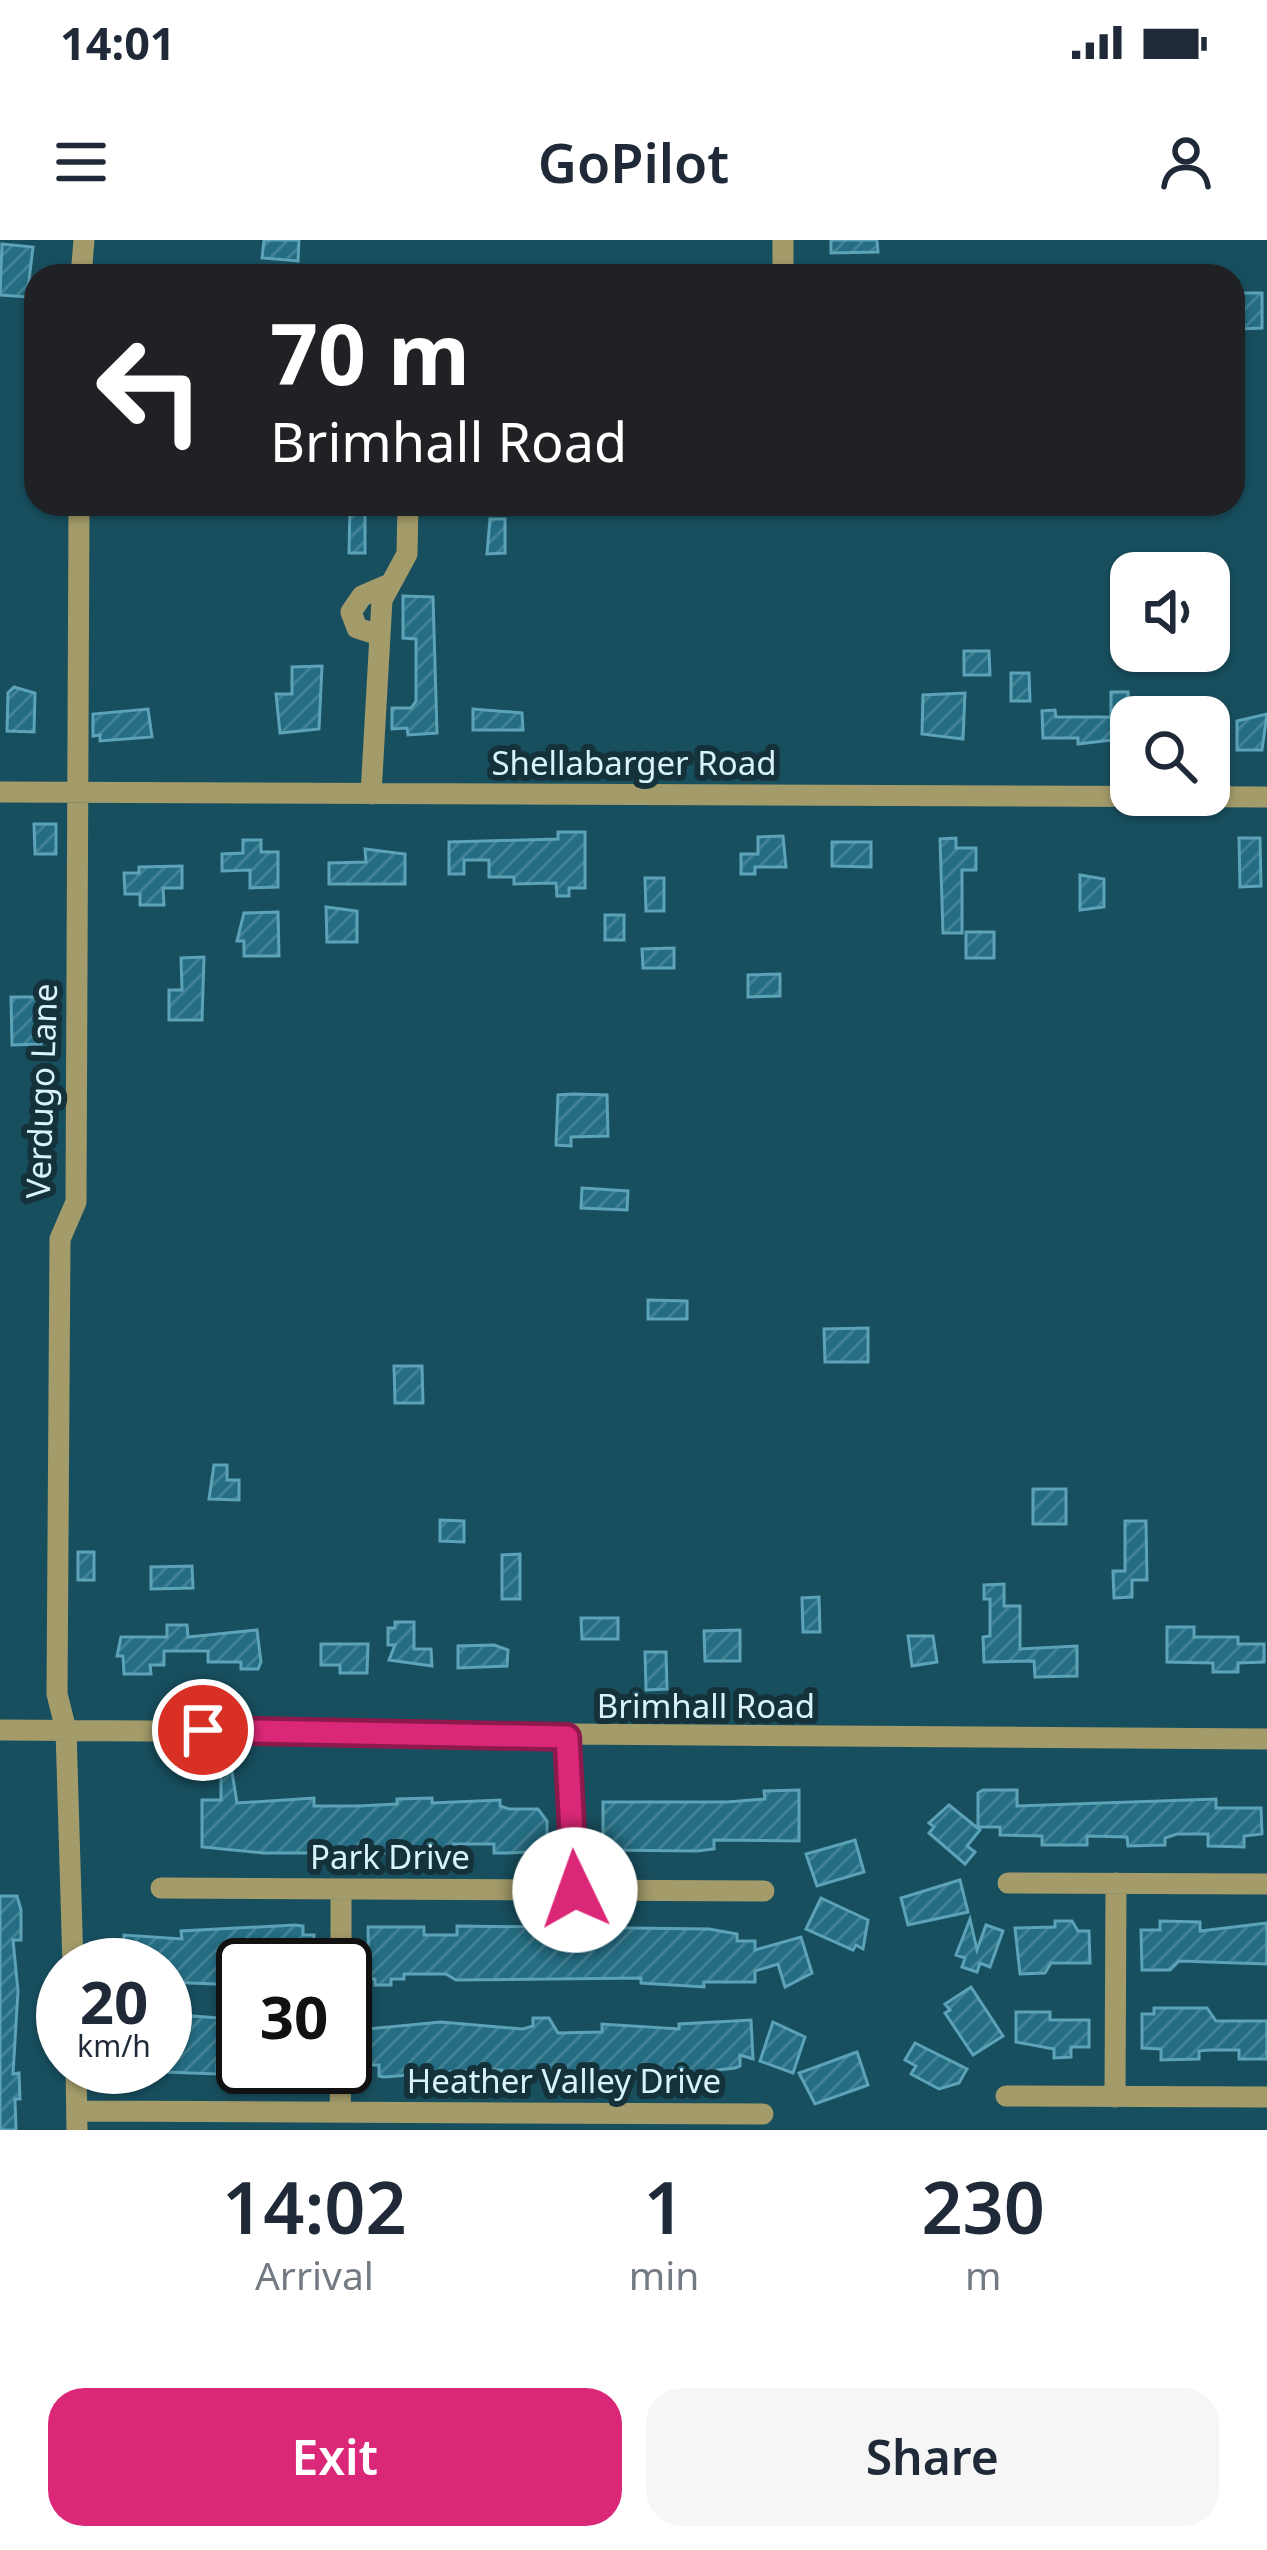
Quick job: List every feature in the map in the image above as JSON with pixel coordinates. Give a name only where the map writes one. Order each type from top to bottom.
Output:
[{"type":"street","name":"Verdugo Lane","points":[[72,1938],[66,1730],[57,1694],[60,1239],[76,1202],[79,516]]},
{"type":"street","points":[[371,794],[382,600],[406,554],[408,516]]},
{"type":"street","name":"Shellabarger Road","points":[[0,792],[1267,797]]},
{"type":"street","name":"Brimhall Road","points":[[0,1730],[1267,1739]]},
{"type":"street","points":[[567,1737],[575,1890]]},
{"type":"street","points":[[1008,1883],[1267,1884]]},
{"type":"street","points":[[1115,2097],[1116,1883]]},
{"type":"street","name":"Park Drive","points":[[161,1888],[764,1891]]},
{"type":"street","points":[[341,1889],[341,1938]]},
{"type":"street","points":[[340,2094],[340,2112]]},
{"type":"street","points":[[1006,2096],[1267,2098]]},
{"type":"street","name":"Heather Valley Drive","points":[[77,2120],[340,2112],[457,2121],[763,2114]]},
{"type":"building","points":[[264,240],[299,240],[298,261],[262,258]]},
{"type":"building","points":[[831,240],[877,240],[878,252],[831,253]]},
{"type":"building","points":[[2,244],[33,247],[31,264],[24,264],[24,297],[0,295]]},
{"type":"building","points":[[1245,293],[1262,293],[1262,328],[1245,329]]},
{"type":"building","points":[[350,516],[365,516],[365,553],[349,553]]},
{"type":"building","points":[[490,519],[505,519],[505,553],[487,554]]},
{"type":"building","points":[[403,596],[433,597],[437,733],[408,735],[407,728],[392,729],[392,708],[411,708],[416,701],[416,639],[403,638]]},
{"type":"building","points":[[964,651],[989,651],[990,675],[964,675]]},
{"type":"building","points":[[322,666],[319,729],[280,733],[276,694],[292,694],[292,667]]},
{"type":"building","points":[[1011,673],[1029,673],[1030,701],[1011,701]]},
{"type":"building","points":[[14,687],[35,693],[34,732],[7,731],[8,693]]},
{"type":"building","points":[[965,693],[963,739],[922,734],[923,695]]},
{"type":"building","points":[[148,709],[152,737],[100,741],[100,735],[93,736],[93,714]]},
{"type":"building","points":[[473,709],[522,713],[523,730],[473,730]]},
{"type":"building","points":[[1055,710],[1056,717],[1110,717],[1110,740],[1078,744],[1078,738],[1043,738],[1042,711]]},
{"type":"building","points":[[1267,714],[1262,750],[1237,750],[1237,721]]},
{"type":"building","points":[[34,824],[56,824],[56,854],[35,854]]},
{"type":"building","points":[[558,832],[585,832],[585,888],[569,888],[569,896],[557,896],[556,883],[514,884],[514,877],[489,877],[489,860],[464,860],[464,874],[449,874],[449,842],[558,839]]},
{"type":"building","points":[[783,836],[786,867],[755,867],[755,874],[741,874],[741,854],[758,854],[758,837]]},
{"type":"building","points":[[956,838],[956,848],[976,848],[976,870],[962,870],[962,933],[943,933],[940,839]]},
{"type":"building","points":[[1239,838],[1260,838],[1261,886],[1240,887]]},
{"type":"building","points":[[243,840],[261,840],[261,852],[278,852],[278,887],[250,888],[250,870],[222,871],[222,854],[243,853]]},
{"type":"building","points":[[832,842],[871,842],[871,867],[832,866]]},
{"type":"building","points":[[365,849],[405,854],[405,884],[329,884],[329,863],[366,862]]},
{"type":"building","points":[[182,866],[182,888],[163,888],[164,905],[140,905],[140,894],[125,894],[124,873],[139,873],[139,867]]},
{"type":"building","points":[[1080,875],[1104,879],[1104,907],[1080,910]]},
{"type":"building","points":[[645,878],[664,878],[664,911],[646,911]]},
{"type":"building","points":[[326,907],[357,911],[357,942],[327,942]]},
{"type":"building","points":[[278,912],[279,956],[244,956],[244,941],[237,941],[244,913]]},
{"type":"building","points":[[605,915],[624,915],[624,940],[605,940]]},
{"type":"building","points":[[966,932],[994,932],[994,958],[966,958]]},
{"type":"building","points":[[674,948],[674,968],[643,968],[642,949]]},
{"type":"building","points":[[204,957],[202,1020],[169,1020],[169,990],[182,990],[181,958]]},
{"type":"building","points":[[780,974],[780,996],[748,997],[748,975]]},
{"type":"building","points":[[11,997],[41,997],[41,1044],[12,1045]]},
{"type":"building","points":[[558,1095],[607,1095],[608,1136],[571,1137],[571,1146],[556,1145]]},
{"type":"building","points":[[582,1188],[628,1191],[627,1210],[581,1208]]},
{"type":"building","points":[[648,1300],[687,1301],[687,1319],[648,1319]]},
{"type":"building","points":[[868,1328],[868,1362],[825,1362],[824,1329]]},
{"type":"building","points":[[394,1366],[422,1366],[423,1403],[395,1403]]},
{"type":"building","points":[[214,1465],[227,1465],[227,1480],[239,1480],[239,1500],[209,1499]]},
{"type":"building","points":[[1033,1489],[1066,1489],[1066,1524],[1033,1524]]},
{"type":"building","points":[[440,1520],[464,1521],[464,1542],[440,1541]]},
{"type":"building","points":[[1125,1521],[1146,1521],[1147,1580],[1132,1580],[1132,1597],[1114,1598],[1113,1571],[1125,1571]]},
{"type":"building","points":[[78,1552],[94,1552],[94,1580],[78,1580]]},
{"type":"building","points":[[520,1554],[520,1599],[502,1599],[502,1555]]},
{"type":"building","points":[[192,1566],[193,1588],[151,1589],[151,1567]]},
{"type":"building","points":[[1004,1584],[1004,1606],[1020,1606],[1020,1649],[1077,1646],[1077,1676],[1035,1677],[1034,1661],[984,1662],[990,1599],[984,1599],[984,1585]]},
{"type":"building","points":[[819,1597],[820,1632],[803,1632],[802,1598]]},
{"type":"building","points":[[581,1618],[618,1618],[618,1639],[582,1639]]},
{"type":"building","points":[[395,1622],[414,1622],[414,1649],[431,1649],[432,1666],[389,1660],[395,1645],[388,1645],[388,1628],[395,1628]]},
{"type":"building","points":[[167,1625],[187,1625],[188,1637],[257,1630],[258,1669],[241,1669],[241,1662],[208,1662],[208,1651],[164,1651],[164,1665],[150,1665],[151,1674],[124,1674],[123,1656],[117,1656],[121,1637],[167,1637]]},
{"type":"building","points":[[1167,1627],[1194,1627],[1194,1637],[1238,1637],[1238,1644],[1264,1644],[1264,1662],[1238,1663],[1238,1672],[1213,1672],[1213,1663],[1167,1662]]},
{"type":"building","points":[[740,1630],[740,1661],[705,1661],[704,1631]]},
{"type":"building","points":[[908,1636],[933,1636],[937,1662],[912,1666]]},
{"type":"building","points":[[321,1644],[368,1644],[367,1673],[340,1673],[340,1665],[321,1665]]},
{"type":"building","points":[[494,1645],[508,1650],[507,1666],[458,1668],[458,1646]]},
{"type":"building","points":[[645,1652],[666,1652],[667,1689],[646,1690]]},
{"type":"building","points":[[221,1772],[232,1772],[237,1803],[314,1798],[314,1806],[358,1806],[397,1804],[397,1799],[432,1798],[432,1803],[500,1800],[500,1806],[509,1809],[538,1809],[547,1821],[547,1841],[541,1841],[541,1851],[509,1853],[494,1853],[494,1844],[453,1844],[453,1853],[263,1853],[202,1847],[202,1800],[221,1800]]},
{"type":"building","points":[[799,1790],[799,1841],[714,1840],[714,1849],[697,1851],[603,1850],[603,1802],[727,1802],[765,1799],[764,1791]]},
{"type":"building","points":[[1017,1790],[1017,1806],[1216,1799],[1216,1808],[1261,1808],[1262,1834],[1244,1836],[1244,1847],[1208,1846],[1208,1834],[1177,1834],[1165,1838],[1165,1845],[1128,1846],[1127,1837],[1087,1836],[1087,1845],[1042,1845],[1042,1836],[1000,1835],[1000,1827],[978,1827],[978,1793]]},
{"type":"building","points":[[949,1805],[980,1830],[967,1846],[975,1852],[965,1864],[929,1833],[934,1827],[929,1823]]},
{"type":"building","points":[[855,1840],[864,1872],[817,1886],[806,1854]]},
{"type":"building","points":[[960,1880],[968,1912],[908,1925],[901,1898]]},
{"type":"building","points":[[0,1896],[17,1896],[21,1910],[21,1940],[13,1940],[18,1991],[13,2074],[19,2073],[20,2099],[15,2099],[16,2130],[0,2130]]},
{"type":"building","points":[[821,1898],[868,1920],[863,1949],[856,1945],[853,1950],[806,1929]]},
{"type":"building","points":[[970,1919],[977,1950],[986,1925],[1003,1931],[990,1967],[980,1963],[977,1972],[962,1967],[965,1958],[956,1955]]},
{"type":"building","points":[[1055,1921],[1072,1921],[1078,1931],[1089,1931],[1090,1963],[1051,1963],[1045,1973],[1020,1974],[1015,1928],[1055,1927]]},
{"type":"building","points":[[1160,1921],[1200,1922],[1200,1931],[1267,1923],[1267,1964],[1179,1961],[1170,1970],[1142,1970],[1141,1930],[1160,1930]]},
{"type":"building","points":[[295,1925],[303,1926],[303,1935],[314,1938],[216,1938],[216,1984],[192,1983],[192,1938],[182,1938],[181,1931]]},
{"type":"building","points":[[457,1926],[709,1929],[737,1934],[737,1941],[755,1941],[755,1950],[801,1937],[812,1973],[785,1987],[778,1964],[755,1971],[755,1982],[704,1982],[704,1987],[641,1983],[641,1978],[456,1980],[446,1974],[404,1974],[404,1979],[391,1979],[391,1985],[375,1985],[368,1927],[424,1927],[424,1935],[457,1935]]},
{"type":"building","points":[[971,1987],[1003,2036],[973,2055],[945,2013],[950,2010],[945,2004]]},
{"type":"building","points":[[1154,2008],[1207,2008],[1216,2021],[1267,2021],[1267,2059],[1239,2059],[1239,2050],[1209,2050],[1199,2051],[1199,2059],[1161,2060],[1161,2049],[1142,2048],[1142,2014],[1154,2014]]},
{"type":"building","points":[[1016,2012],[1050,2012],[1050,2020],[1089,2020],[1089,2047],[1071,2047],[1071,2057],[1054,2058],[1054,2049],[1016,2042]]},
{"type":"building","points":[[192,2016],[216,2018],[216,2074],[192,2073]]},
{"type":"building","points":[[533,2018],[549,2018],[558,2033],[602,2032],[602,2024],[679,2029],[679,2024],[751,2020],[753,2059],[740,2055],[740,2066],[735,2068],[674,2075],[660,2075],[660,2067],[595,2076],[502,2078],[502,2070],[384,2077],[379,2076],[379,2065],[372,2065],[372,2029],[441,2022],[533,2026]]},
{"type":"building","points":[[773,2022],[805,2037],[793,2073],[760,2061]]},
{"type":"building","points":[[915,2043],[967,2069],[959,2083],[939,2089],[911,2074],[916,2066],[905,2060]]},
{"type":"building","points":[[857,2052],[868,2085],[815,2104],[799,2073]]},
{"type":"route","points":[[203,1730],[567,1737],[575,1890]]}]
